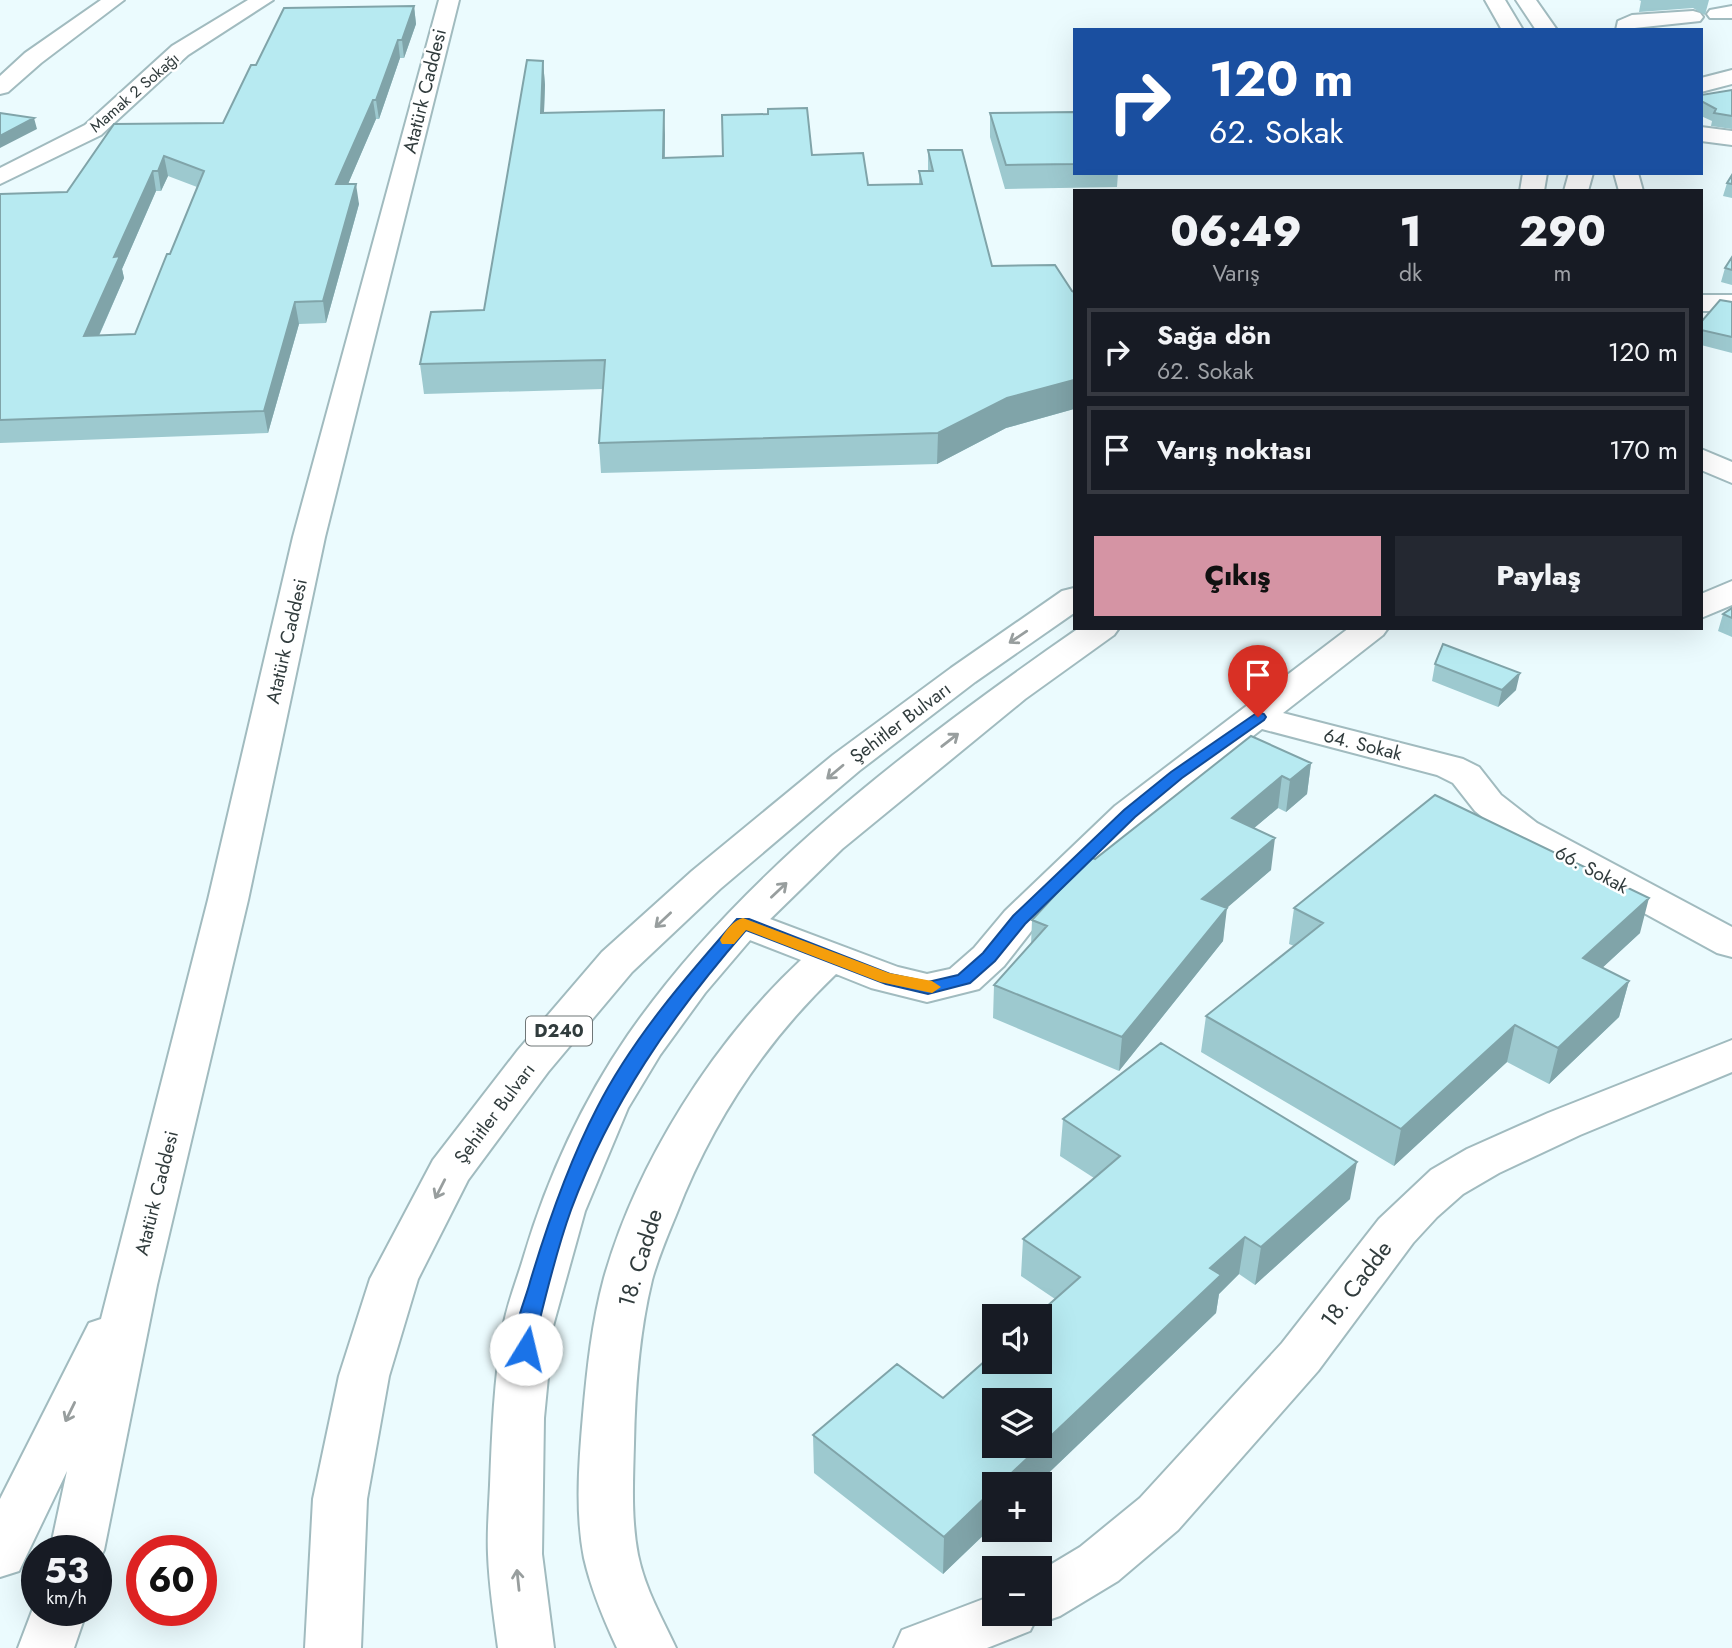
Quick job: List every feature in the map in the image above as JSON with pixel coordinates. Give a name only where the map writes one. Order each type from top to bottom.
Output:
[{"type":"main road","points":[[0,87],[33,58],[114,0]]},
{"type":"main road","name":"Mamak 2 Sokağı","points":[[5,167],[122,85],[157,68],[219,24],[263,0]]},
{"type":"main road","name":"Atatürk Caddesi","points":[[80,1535],[133,1285],[228,900],[319,496],[449,0]]},
{"type":"main road","points":[[1495,0],[1512,28]]},
{"type":"main road","points":[[1526,0],[1546,28]]},
{"type":"main road","points":[[1626,28],[1625,25],[1632,21],[1693,17],[1691,14],[1695,12],[1724,13]]},
{"type":"main road","points":[[1703,84],[1732,73]]},
{"type":"main road","points":[[1703,134],[1732,138]]},
{"type":"main road","points":[[1703,150],[1732,151]]},
{"type":"main road","points":[[1703,303],[1732,303]]},
{"type":"main road","points":[[1703,459],[1732,474]]},
{"type":"main road","points":[[1703,607],[1732,591]]},
{"type":"main road","name":"Şehitler Bulvarı","points":[[333,1648],[340,1499],[364,1376],[394,1279],[449,1172],[533,1061],[617,962],[696,889],[846,763],[963,674],[1073,599]]},
{"type":"main road","points":[[526,1648],[515,1554],[518,1418],[528,1326],[561,1211],[606,1108],[643,1046],[690,983],[743,923],[828,841],[901,780],[1012,691],[1099,630]]},
{"type":"main road","points":[[743,923],[886,978],[928,988],[964,979],[989,957],[1019,920],[1129,814],[1368,630]]},
{"type":"main road","name":"64. Sokak","points":[[1258,717],[1425,760],[1466,775]]},
{"type":"main road","name":"66. Sokak","points":[[1466,775],[1488,803],[1523,831],[1732,944]]},
{"type":"main road","name":"18. Cadde","points":[[648,1648],[643,1643],[621,1591],[609,1544],[607,1466],[610,1397],[626,1287],[663,1184],[710,1095],[746,1044],[788,993],[828,957]]},
{"type":"main road","name":"18. Cadde","points":[[1052,1592],[1099,1564],[1159,1514],[1300,1357],[1396,1231],[1420,1205],[1447,1182],[1483,1161],[1564,1124],[1732,1055]]},
{"type":"main road","name":"Atatürk Caddesi","points":[[0,1554],[133,1285]]},
{"type":"main road","points":[[922,1648],[982,1625]]},
{"type":"main road","points":[[46,1648],[54,1626]]},
{"type":"building","points":[[414,6],[376,100],[373,100],[336,184],[356,184],[323,301],[295,302],[264,411],[0,420],[0,194],[67,192],[114,124],[223,123],[251,65],[256,65],[284,8]],"holes":[[[164,156],[204,171],[135,334],[84,336],[120,256],[114,257],[153,171],[158,171]]]},
{"type":"building","points":[[527,60],[543,61],[541,113],[664,110],[663,158],[723,156],[722,115],[768,114],[768,109],[807,108],[812,155],[863,153],[868,185],[922,184],[919,171],[933,171],[928,150],[962,150],[992,266],[1055,265],[1073,292],[1073,380],[1007,398],[938,433],[599,443],[605,360],[420,364],[431,312],[484,310]]},
{"type":"building","points":[[1732,90],[1732,116],[1714,113],[1716,109],[1703,102],[1703,95]]},
{"type":"building","points":[[1073,112],[1073,164],[1006,165],[990,113]]},
{"type":"building","points":[[0,113],[34,118],[0,136]]},
{"type":"building","points":[[1732,257],[1732,270],[1725,268]]},
{"type":"building","points":[[1720,300],[1732,302],[1732,337],[1703,330],[1703,320]]},
{"type":"building","points":[[1732,608],[1732,618],[1723,614]]},
{"type":"building","points":[[1443,644],[1520,673],[1502,690],[1435,664]]},
{"type":"building","points":[[1251,736],[1311,763],[1290,780],[1282,776],[1232,818],[1275,838],[1202,899],[1227,908],[1122,1037],[994,985],[1047,926],[1032,920],[1090,857],[1095,859]]},
{"type":"building","points":[[1435,795],[1649,898],[1583,958],[1629,981],[1558,1048],[1515,1025],[1401,1129],[1206,1016],[1323,923],[1294,908]]},
{"type":"building","points":[[1161,1043],[1357,1162],[1261,1247],[1245,1237],[1210,1268],[1221,1275],[1052,1435],[1052,1388],[982,1388],[982,1458],[1027,1458],[1013,1472],[982,1472],[982,1501],[944,1537],[813,1435],[897,1364],[943,1398],[982,1364],[982,1374],[1052,1374],[1052,1304],[1050,1304],[1080,1277],[1023,1239],[1120,1156],[1063,1119]]},
{"type":"slow traffic","points":[[728,940],[743,923],[886,978],[932,987]]},
{"type":"route","points":[[526,1349],[528,1326],[561,1211],[606,1108],[643,1046],[690,983],[743,923],[886,978],[928,988],[964,979],[989,957],[1019,920],[1129,814],[1177,775],[1258,717]]}]
